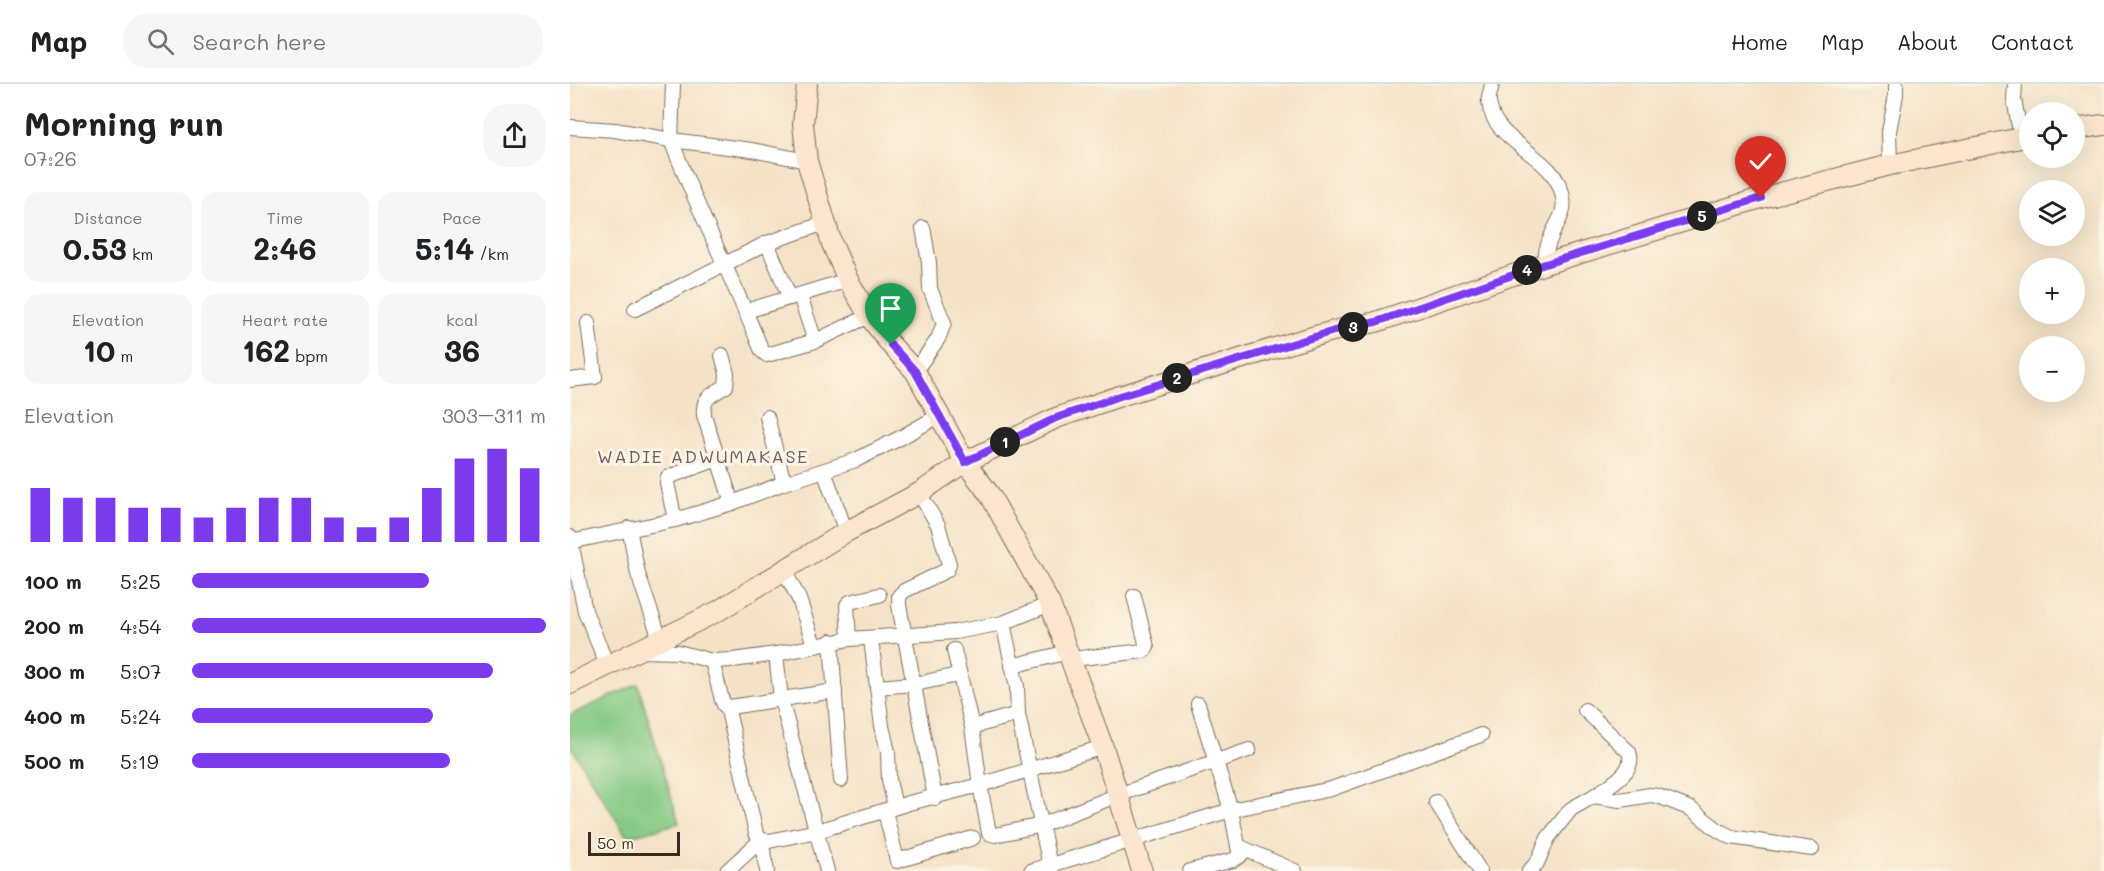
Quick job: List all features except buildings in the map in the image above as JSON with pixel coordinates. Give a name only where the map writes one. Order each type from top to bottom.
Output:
[{"type":"street","points":[[673,84],[670,140],[762,351],[767,355],[815,341],[869,316]]},
{"type":"street","points":[[807,84],[803,124],[807,161],[825,223],[848,280],[869,316],[915,371],[965,462],[990,495],[1050,604],[1103,747],[1142,871]]},
{"type":"street","points":[[1492,84],[1489,101],[1493,116],[1503,131],[1546,166],[1558,179],[1564,199],[1563,215],[1551,237],[1545,264]]},
{"type":"street","points":[[1890,165],[1889,131],[1896,84]]},
{"type":"street","points":[[2015,84],[2014,99],[2019,116]]},
{"type":"street","points":[[2085,128],[2104,125]]},
{"type":"street","points":[[570,127],[615,130],[670,140],[752,150],[807,161]]},
{"type":"street","points":[[570,684],[718,611],[846,532],[919,493],[965,462],[1047,421],[1120,396],[1316,336],[1376,322],[1545,264],[1761,198],[1890,165],[2019,138]]},
{"type":"street","points":[[635,309],[767,243],[825,223]]},
{"type":"street","points":[[915,371],[938,339],[944,323],[930,289],[929,262],[923,228]]},
{"type":"street","points":[[767,243],[815,341]]},
{"type":"street","points":[[746,311],[848,280]]},
{"type":"street","points":[[570,380],[595,376],[588,323]]},
{"type":"street","points":[[722,354],[727,375],[726,386],[708,397],[703,405],[704,415],[732,502]]},
{"type":"street","points":[[607,665],[585,611],[570,540],[675,520],[824,471],[865,456],[940,415]]},
{"type":"street","points":[[767,417],[784,483]]},
{"type":"street","points":[[675,520],[667,483],[668,477],[718,459]]},
{"type":"street","points":[[824,471],[846,532]]},
{"type":"street","points":[[919,493],[938,525],[949,564],[947,570],[904,591],[899,596],[935,798]]},
{"type":"street","points":[[629,528],[638,574],[660,639]]},
{"type":"street","points":[[783,570],[799,599],[814,645]]},
{"type":"street","points":[[849,639],[847,605],[850,602],[879,595]]},
{"type":"street","points":[[1012,666],[1070,656],[1144,651],[1147,647],[1134,596]]},
{"type":"street","points":[[638,651],[678,652],[712,661],[776,654],[849,639],[955,632],[1003,623],[1050,604]]},
{"type":"street","points":[[1003,623],[1017,687],[1018,714],[1050,868]]},
{"type":"street","points":[[872,639],[888,752],[890,809],[897,861],[973,838]]},
{"type":"street","points":[[831,642],[841,780]]},
{"type":"street","points":[[954,650],[972,727],[989,833],[995,835],[1041,825],[1118,795],[1249,750]]},
{"type":"street","points":[[776,654],[781,699],[828,871]]},
{"type":"street","points":[[712,661],[722,700],[727,706],[767,871]]},
{"type":"street","points":[[877,687],[915,684],[958,675]]},
{"type":"street","points":[[727,706],[737,707],[835,691]]},
{"type":"street","points":[[1190,871],[1240,856],[1231,810],[1198,704]]},
{"type":"street","points":[[1529,871],[1537,863],[1548,838],[1571,809],[1594,796],[1624,774],[1630,766],[1632,759],[1629,753],[1584,710]]},
{"type":"street","points":[[972,727],[1018,714]]},
{"type":"street","points":[[1031,871],[1050,868],[1231,810],[1331,789],[1481,735]]},
{"type":"street","points":[[726,871],[761,840],[769,841],[818,831],[1103,747]]},
{"type":"street","points":[[1594,796],[1620,800],[1650,795],[1658,796],[1691,810],[1731,837],[1812,849]]},
{"type":"street","points":[[1436,802],[1480,871]]},
{"type":"street","points":[[1238,846],[1294,871]]},
{"type":"green space","points":[[638,684],[679,823],[627,837],[570,745],[570,715]]},
{"type":"district","name":"WADIE ADWUMAKASE","points":[[703,456]]},
{"type":"route","points":[[891,345],[915,371],[965,462],[1039,425],[1120,396],[1298,341],[1376,322],[1545,264],[1761,198]]}]
